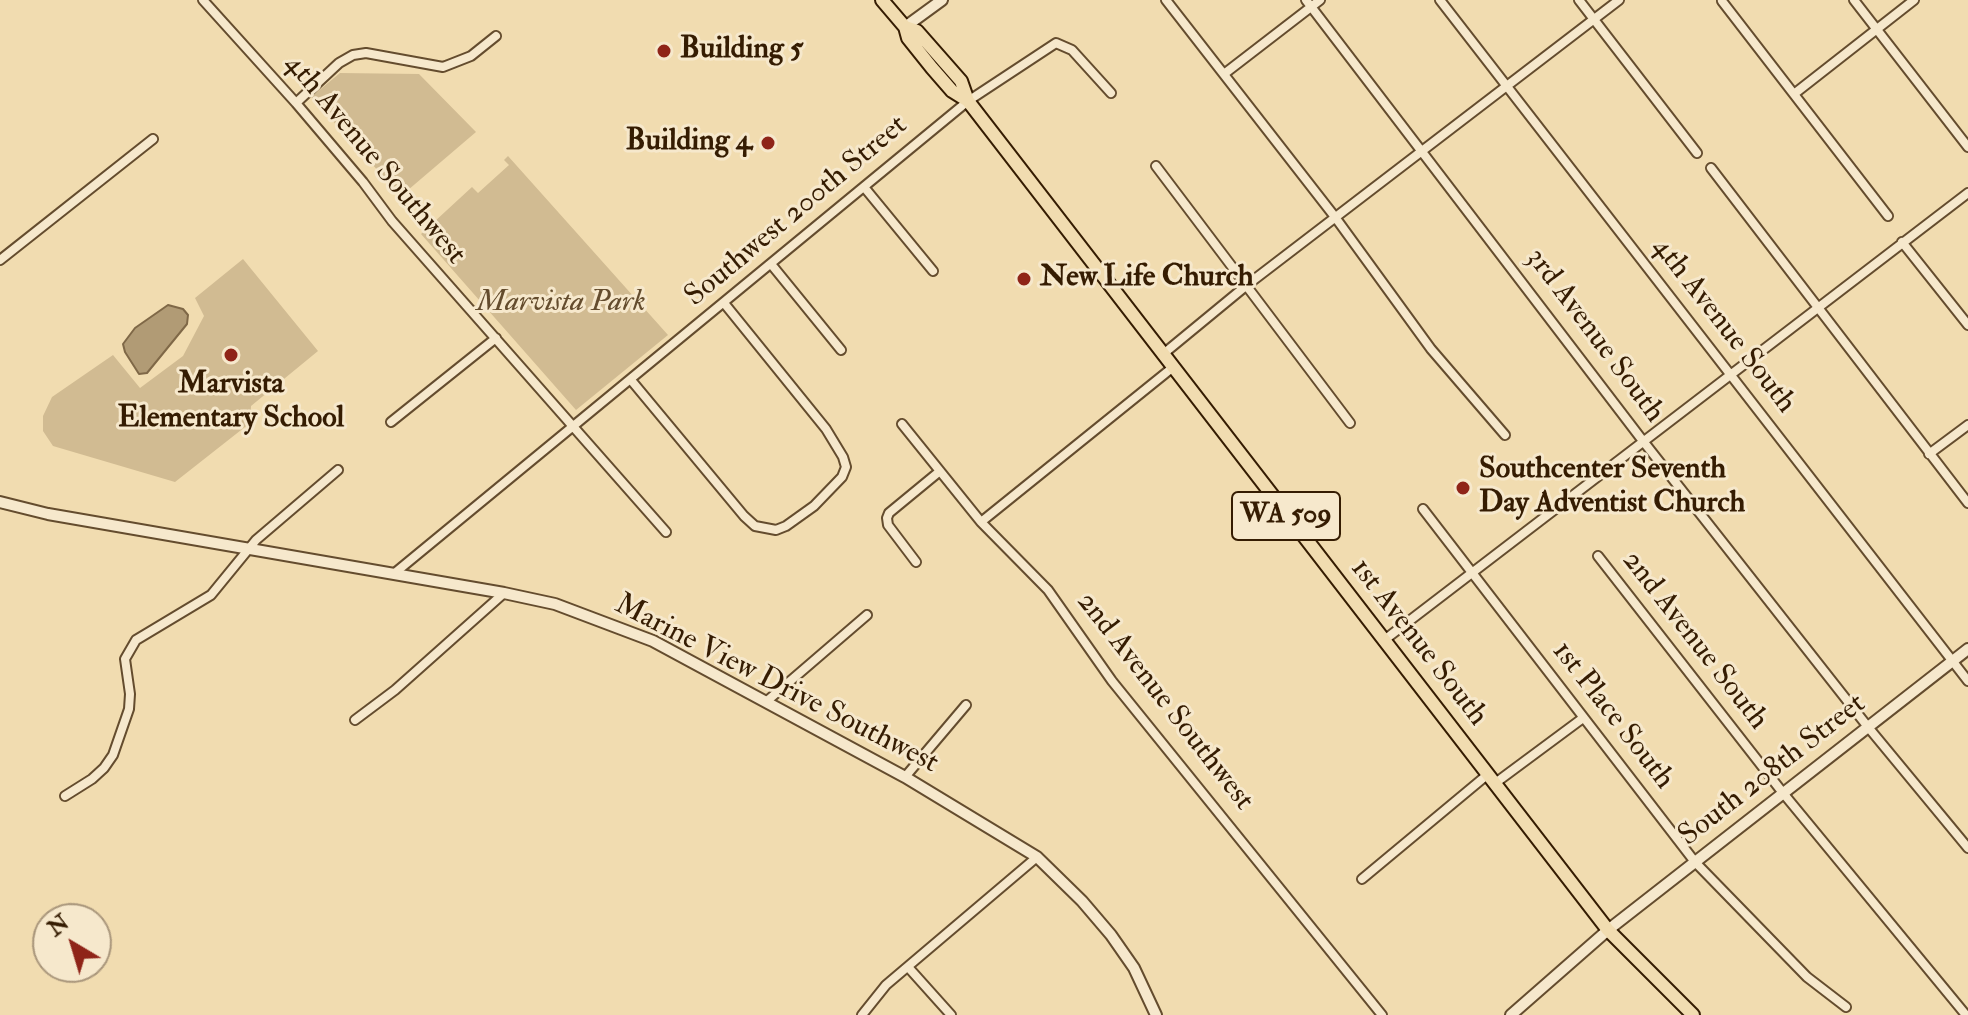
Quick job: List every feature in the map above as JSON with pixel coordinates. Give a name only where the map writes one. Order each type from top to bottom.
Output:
[{"type":"main road","name":"1st Avenue South","points":[[882,0],[905,27],[917,31],[961,81],[968,101],[1608,930],[1693,1015]]},
{"type":"street","name":"4th Avenue Southwest","points":[[203,0],[296,103],[392,221],[666,532]]},
{"type":"street","points":[[905,27],[942,0]]},
{"type":"street","points":[[1166,0],[1335,217],[1431,349],[1505,435]]},
{"type":"street","points":[[1224,74],[1309,3],[1320,0]]},
{"type":"street","name":"4th Avenue South","points":[[1440,0],[1968,681]]},
{"type":"street","points":[[1579,0],[1697,153]]},
{"type":"street","points":[[1162,355],[1247,285],[1619,0]]},
{"type":"street","points":[[1854,0],[1968,147]]},
{"type":"street","points":[[1794,94],[1914,0]]},
{"type":"street","points":[[1722,1],[1888,216]]},
{"type":"street","name":"3rd Avenue South","points":[[1309,3],[1643,441],[1868,727],[1968,848]]},
{"type":"street","points":[[296,103],[339,63],[353,55],[366,53],[443,67],[471,56],[496,36]]},
{"type":"street","name":"Southwest 200th Street","points":[[396,572],[968,101],[1056,43],[1072,50],[1111,93]]},
{"type":"street","points":[[0,260],[153,139]]},
{"type":"street","points":[[1156,166],[1350,423]]},
{"type":"street","points":[[1711,168],[1968,503]]},
{"type":"street","points":[[864,187],[933,271]]},
{"type":"street","points":[[1383,641],[1968,193]]},
{"type":"street","points":[[1902,242],[1968,325]]},
{"type":"street","points":[[771,264],[841,350]]},
{"type":"street","points":[[631,380],[755,526],[766,530],[786,526],[833,488],[846,467],[837,444],[724,303]]},
{"type":"street","points":[[391,422],[496,338]]},
{"type":"street","points":[[981,522],[1172,368]]},
{"type":"street","name":"2nd Avenue Southwest","points":[[902,424],[981,522],[1048,590],[1112,681],[1382,1015]]},
{"type":"street","points":[[1929,454],[1968,425]]},
{"type":"street","points":[[65,796],[92,779],[113,755],[129,709],[125,659],[129,649],[148,632],[211,595],[248,549],[338,470]]},
{"type":"street","points":[[916,562],[888,525],[887,518],[889,513],[940,471]]},
{"type":"street","name":"Marine View Drive Southwest","points":[[0,502],[48,514],[504,593],[555,604],[641,636],[905,777],[1037,857],[1111,935],[1134,968],[1156,1015]]},
{"type":"street","name":"1st Place South","points":[[1423,509],[1695,862],[1807,977],[1846,1007]]},
{"type":"street","name":"2nd Avenue South","points":[[1598,556],[1783,793],[1966,1015]]},
{"type":"street","points":[[355,720],[395,690],[504,593]]},
{"type":"street","points":[[767,701],[867,615]]},
{"type":"street","name":"South 208th Street","points":[[1511,1015],[1608,930],[1968,649]]},
{"type":"street","points":[[905,777],[966,705]]},
{"type":"street","points":[[1362,879],[1491,780],[1583,718]]},
{"type":"street","points":[[862,1015],[886,985],[1037,857]]},
{"type":"street","points":[[908,967],[951,1015]]},
{"type":"green space","points":[[340,73],[419,74],[476,132],[401,196],[311,97]]},
{"type":"green space","name":"Marvista Park","points":[[508,156],[668,335],[576,410],[421,234],[472,187],[478,193],[509,165],[504,160]]},
{"type":"green space","points":[[243,259],[318,351],[251,406],[250,423],[175,482],[53,446],[43,431],[43,416],[52,397],[113,355],[140,388],[183,356],[204,316],[195,298]]},
{"type":"shaded area","points":[[168,305],[183,309],[188,315],[187,324],[147,373],[139,374],[123,344],[135,328]]},
{"type":"place","name":"Building 5","points":[[664,51]]},
{"type":"place","name":"Building 4","points":[[768,143]]},
{"type":"place","name":"New Life Church","points":[[1024,279]]},
{"type":"place","name":"Marvista Elementary School","points":[[231,355]]},
{"type":"place","name":"Southcenter Seventh Day Adventist Church","points":[[1463,488]]}]
